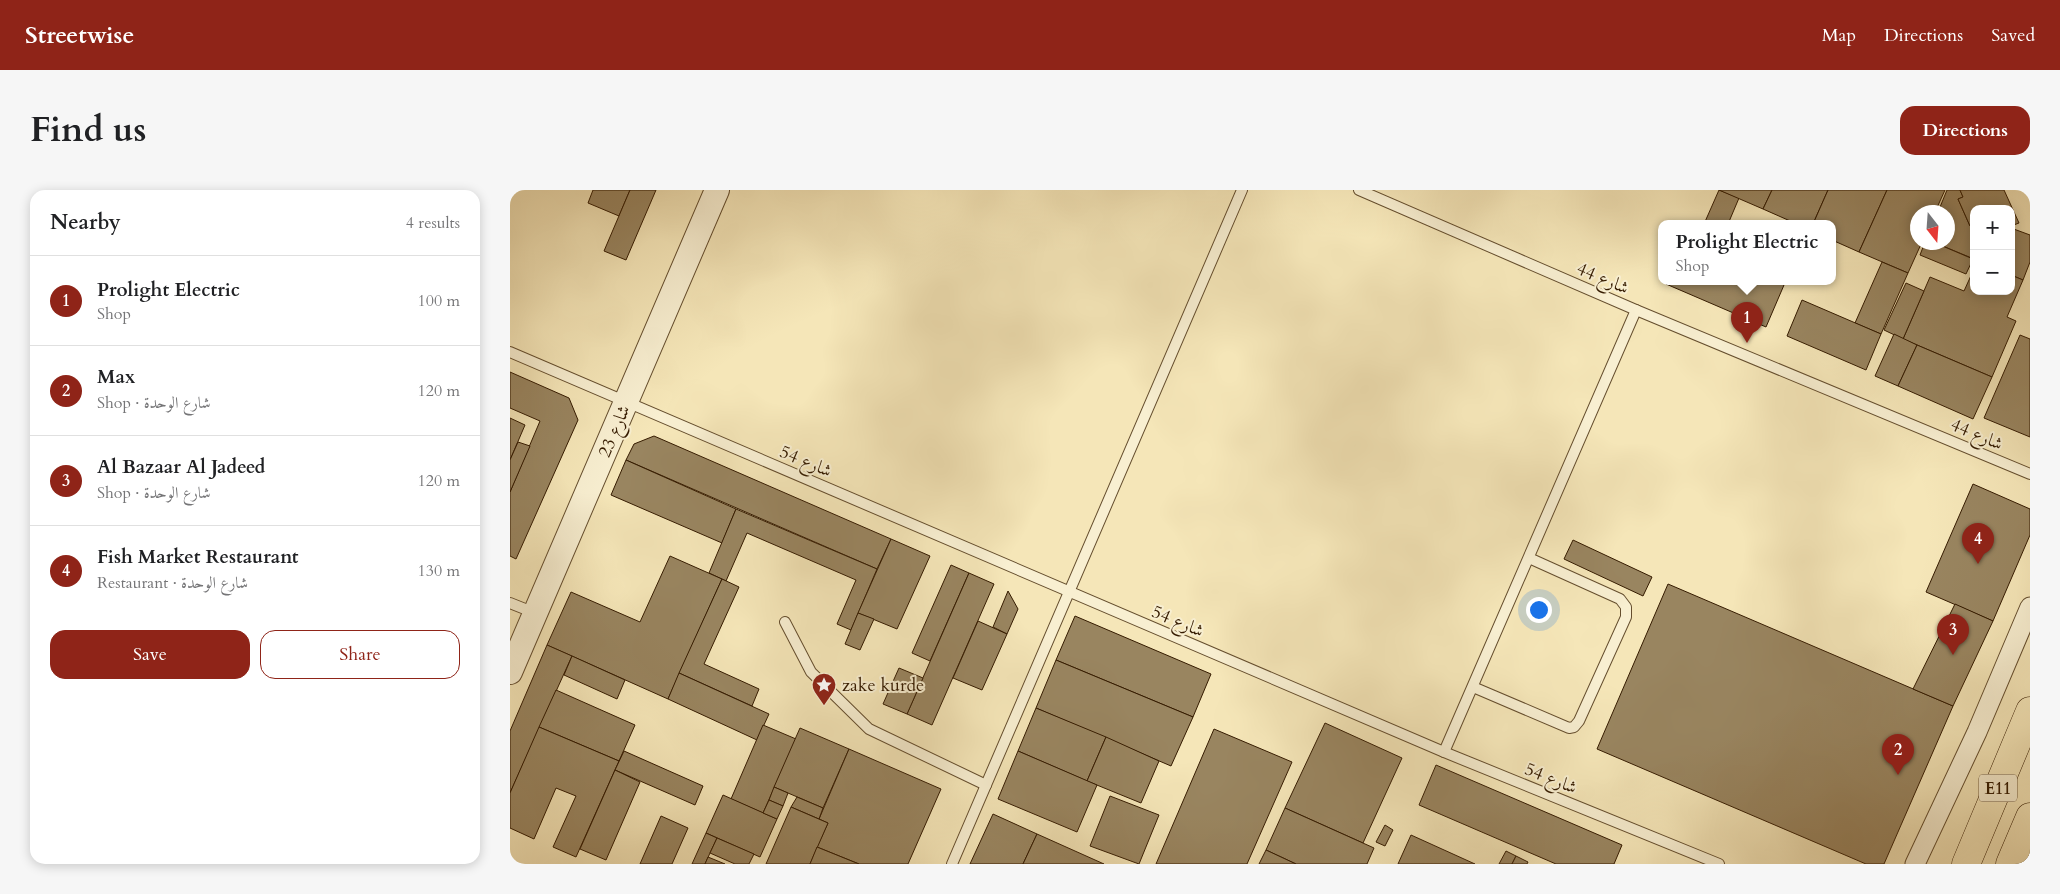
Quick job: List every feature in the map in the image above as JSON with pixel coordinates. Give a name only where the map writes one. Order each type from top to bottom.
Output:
[{"type":"highway","name":"E11","points":[[1966,864],[2030,711]]},
{"type":"highway","name":"E11","points":[[2010,864],[2030,817]]},
{"type":"street","name":"شارع 23","points":[[510,672],[718,190]]},
{"type":"street","points":[[1915,864],[1977,732],[2030,607]]},
{"type":"lane","points":[[952,864],[1242,190]]},
{"type":"lane","name":"شارع 44","points":[[1359,190],[1636,310],[2030,474]]},
{"type":"lane","points":[[1444,752],[1636,310]]},
{"type":"lane","name":"شارع 54","points":[[510,352],[1444,752],[1720,864]]},
{"type":"lane","points":[[1473,687],[1569,728],[1574,727],[1579,721],[1626,617],[1626,607],[1620,599],[1529,558]]},
{"type":"lane","points":[[510,603],[535,613]]},
{"type":"lane","points":[[785,622],[811,672],[869,729],[986,785]]},
{"type":"building","points":[[593,190],[630,190],[619,216],[588,203]]},
{"type":"building","points":[[630,190],[656,190],[626,260],[604,251]]},
{"type":"building","points":[[1719,190],[1739,198],[1730,220],[1706,220]]},
{"type":"building","points":[[1719,190],[1772,190],[1763,209]]},
{"type":"building","points":[[1772,190],[1828,190],[1815,220],[1788,220],[1763,209]]},
{"type":"building","points":[[1828,190],[1887,190],[1859,252],[1836,242],[1836,220],[1815,220]]},
{"type":"building","points":[[1887,190],[1945,190],[1938,205],[1910,205],[1910,250],[1918,250],[1908,273],[1859,252]]},
{"type":"building","points":[[1947,190],[1960,190],[1963,197],[1958,199],[1970,226],[1970,257],[1952,250],[1955,250],[1955,205],[1941,205]]},
{"type":"building","points":[[1960,190],[2004,190],[2011,205],[1970,205],[1970,226],[1958,199],[1963,197]]},
{"type":"building","points":[[2015,214],[2019,223],[2015,224]]},
{"type":"building","points":[[2015,229],[2030,235],[2030,262],[2023,280],[2015,277]]},
{"type":"building","points":[[1922,250],[1952,250],[1970,258],[1970,265],[1966,274],[1920,255]]},
{"type":"building","points":[[1882,262],[1908,273],[1881,334],[1855,323]]},
{"type":"building","points":[[1930,277],[1964,291],[1970,278],[1970,295],[2015,295],[2015,277],[2023,280],[2007,317],[2016,321],[1992,377],[1903,339]]},
{"type":"building","points":[[1906,283],[1924,291],[1903,339],[1884,330]]},
{"type":"building","points":[[1668,285],[1784,285],[1766,327]]},
{"type":"building","points":[[1802,300],[1881,334],[1866,370],[1787,336]]},
{"type":"building","points":[[1894,334],[1917,345],[1898,386],[1875,376]]},
{"type":"building","points":[[2020,335],[2030,339],[2030,437],[1984,418]]},
{"type":"building","points":[[1917,345],[1992,377],[1973,419],[1898,386]]},
{"type":"building","points":[[510,372],[569,398],[578,420],[516,559],[510,556],[510,492],[540,421],[510,408]]},
{"type":"building","points":[[510,418],[525,425],[510,460]]},
{"type":"building","points":[[654,436],[891,539],[877,569],[626,460],[634,444]]},
{"type":"building","points":[[518,442],[530,446],[510,492],[510,460]]},
{"type":"building","points":[[626,460],[736,509],[722,543],[611,495]]},
{"type":"building","points":[[1973,484],[2030,509],[2030,535],[1993,621],[1926,592]]},
{"type":"building","points":[[736,509],[877,569],[851,630],[837,624],[856,580],[747,533],[726,581],[709,573]]},
{"type":"building","points":[[891,539],[930,556],[897,629],[858,613]]},
{"type":"building","points":[[1573,540],[1652,577],[1643,596],[1564,559]]},
{"type":"building","points":[[670,556],[722,579],[668,699],[547,645],[571,592],[640,622]]},
{"type":"building","points":[[951,565],[969,573],[930,661],[912,653]]},
{"type":"building","points":[[969,573],[994,584],[932,725],[907,714]]},
{"type":"building","points":[[722,579],[739,587],[704,664],[759,689],[752,706],[679,673]]},
{"type":"building","points":[[1668,584],[1953,706],[1884,864],[1866,864],[1597,749]]},
{"type":"building","points":[[1008,591],[1018,609],[1007,634],[993,627]]},
{"type":"building","points":[[1955,604],[1993,621],[1953,706],[1913,689]]},
{"type":"building","points":[[858,613],[874,619],[860,650],[845,644]]},
{"type":"building","points":[[1075,616],[1211,674],[1193,717],[1056,660]]},
{"type":"building","points":[[978,621],[1007,634],[982,690],[953,678]]},
{"type":"building","points":[[547,645],[572,656],[510,793],[510,731]]},
{"type":"building","points":[[572,656],[625,680],[617,699],[564,675]]},
{"type":"building","points":[[1056,660],[1193,717],[1171,766],[1036,708]]},
{"type":"building","points":[[899,668],[923,678],[907,714],[883,704]]},
{"type":"building","points":[[679,673],[769,714],[757,740],[668,699]]},
{"type":"building","points":[[556,690],[635,725],[619,761],[539,727]]},
{"type":"building","points":[[1036,708],[1106,737],[1087,781],[1018,751]]},
{"type":"building","points":[[1325,723],[1402,758],[1363,843],[1285,808]]},
{"type":"building","points":[[763,725],[796,739],[763,813],[731,799]]},
{"type":"building","points":[[539,727],[619,761],[576,857],[553,847],[576,796],[556,788],[534,839],[510,828],[510,793]]},
{"type":"building","points":[[800,728],[849,749],[823,808],[774,787]]},
{"type":"building","points":[[1214,729],[1292,762],[1247,864],[1156,864]]},
{"type":"building","points":[[1106,737],[1159,761],[1141,803],[1087,781]]},
{"type":"building","points":[[849,749],[941,789],[908,864],[859,864],[817,847],[828,823],[819,819]]},
{"type":"building","points":[[624,751],[703,786],[695,805],[615,770]]},
{"type":"building","points":[[1018,751],[1097,785],[1077,832],[998,799]]},
{"type":"building","points":[[1436,765],[1622,845],[1614,864],[1556,864],[1419,805]]},
{"type":"building","points":[[615,770],[640,782],[606,860],[580,849]]},
{"type":"building","points":[[774,787],[788,793],[783,806],[769,800]]},
{"type":"building","points":[[723,795],[777,819],[760,857],[706,833]]},
{"type":"building","points":[[1110,796],[1159,815],[1139,864],[1090,846]]},
{"type":"building","points":[[797,797],[823,808],[819,819],[791,807]]},
{"type":"building","points":[[769,800],[783,806],[777,819],[763,813]]},
{"type":"building","points":[[791,807],[828,823],[810,864],[766,864]]},
{"type":"building","points":[[1285,808],[1374,848],[1367,864],[1296,864],[1266,850]]},
{"type":"building","points":[[993,814],[1037,834],[1023,864],[970,864]]},
{"type":"building","points":[[661,816],[688,828],[672,864],[640,864]]},
{"type":"building","points":[[1385,825],[1393,830],[1385,846],[1376,842]]},
{"type":"building","points":[[706,833],[717,838],[705,864],[692,864]]},
{"type":"building","points":[[1037,834],[1104,864],[1023,864]]},
{"type":"building","points":[[1411,835],[1475,864],[1398,864]]},
{"type":"building","points":[[717,838],[754,854],[749,864],[735,864],[710,853]]},
{"type":"building","points":[[817,847],[854,862],[859,864],[810,864]]},
{"type":"building","points":[[1266,850],[1296,864],[1259,864]]},
{"type":"building","points":[[1506,851],[1516,856],[1512,864],[1499,864]]},
{"type":"building","points":[[1516,856],[1528,862],[1527,864],[1512,864]]},
{"type":"building","points":[[708,857],[725,864],[705,864]]},
{"type":"place","name":"Prolight Electric","points":[[1747,343]]},
{"type":"place","name":"Fish Market Restaurant","points":[[1978,564]]},
{"type":"place","name":"Al Bazaar Al Jadeed","points":[[1953,655]]},
{"type":"place","name":"zake kurde","points":[[824,706]]},
{"type":"place","name":"Max","points":[[1898,775]]}]
